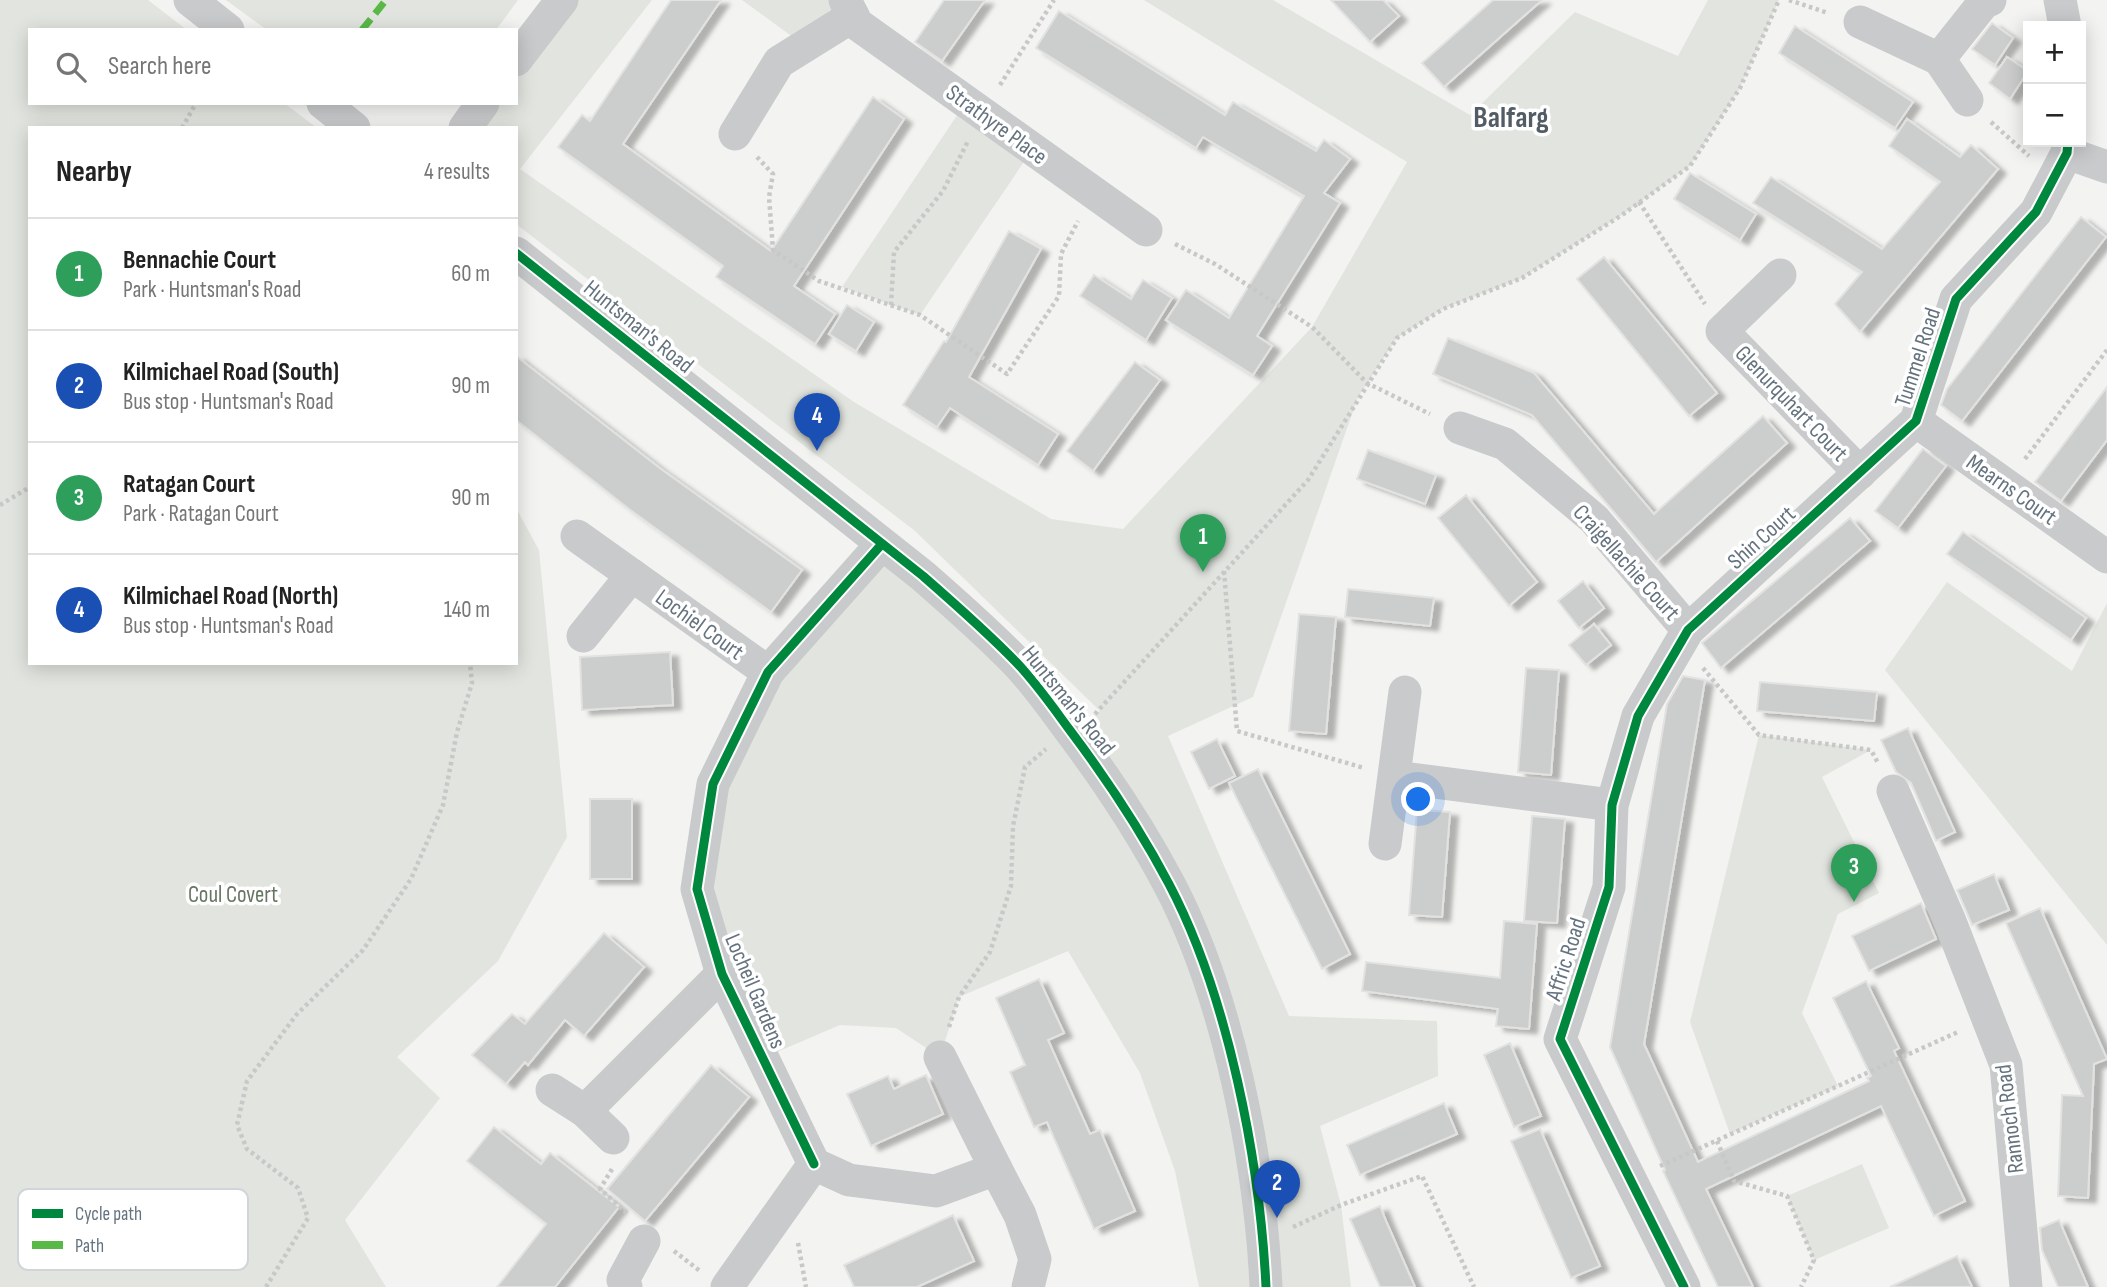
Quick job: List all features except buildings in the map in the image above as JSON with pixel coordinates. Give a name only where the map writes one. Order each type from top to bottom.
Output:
[{"type":"street","points":[[190,0],[225,28]]},
{"type":"street","points":[[518,57],[562,0]]},
{"type":"street","points":[[1939,59],[1985,1],[1990,0]]},
{"type":"street","points":[[2060,0],[2064,21]]},
{"type":"street","name":"Strathyre Place","points":[[735,134],[779,62],[849,8],[857,24],[1146,230]]},
{"type":"street","points":[[1860,22],[1939,59],[1967,100]]},
{"type":"street","points":[[325,105],[352,126]]},
{"type":"street","points":[[466,126],[482,105]]},
{"type":"street","points":[[2063,158],[2107,167]]},
{"type":"street","name":"Tummel Road","points":[[1860,473],[1916,421],[1956,299],[2036,212],[2063,158]]},
{"type":"street","name":"Huntsman's Road","points":[[518,255],[923,576],[1007,654],[1039,688],[1103,773],[1170,885],[1210,986],[1226,1035],[1258,1188],[1266,1287]]},
{"type":"street","name":"Glenurquhart Court","points":[[1780,275],[1723,331],[1860,473]]},
{"type":"street","name":"Mearns Court","points":[[1916,421],[2107,557]]},
{"type":"street","name":"Craigellachie Court","points":[[1460,428],[1505,444],[1594,519],[1685,635]]},
{"type":"street","name":"Shin Court","points":[[1685,635],[1860,473]]},
{"type":"street","name":"Lochiel Court","points":[[577,536],[768,672]]},
{"type":"street","name":"Locheil Gardens","points":[[814,1164],[722,974],[697,889],[713,785],[768,672],[881,545]]},
{"type":"street","name":"Lochiel Court","points":[[583,636],[632,575]]},
{"type":"street","name":"Affric Road","points":[[1673,1284],[1630,1179],[1560,1039],[1609,887],[1612,805],[1638,716],[1685,635]]},
{"type":"street","points":[[1385,844],[1405,692]]},
{"type":"street","points":[[1395,777],[1612,805]]},
{"type":"street","name":"Rannoch Road","points":[[1893,791],[1949,919],[2006,1065],[2026,1287]]},
{"type":"street","name":"Locheil Gardens","points":[[585,1111],[722,974]]},
{"type":"street","points":[[940,1057],[1020,1215],[1035,1259],[1028,1287]]},
{"type":"street","points":[[552,1090],[585,1111],[613,1138]]},
{"type":"street","points":[[727,1287],[814,1164],[849,1180],[936,1191],[996,1169]]},
{"type":"street","points":[[626,1287],[623,1280],[644,1241]]},
{"type":"path","points":[[891,305],[894,252],[943,191],[982,113],[1054,0]]},
{"type":"path","points":[[1069,729],[1101,711],[1224,570],[1308,480],[1397,338],[1443,309],[1522,278],[1690,166],[1740,88],[1779,0]]},
{"type":"path","points":[[1967,100],[2063,158]]},
{"type":"path","points":[[183,126],[195,105]]},
{"type":"path","points":[[735,134],[774,174],[769,197],[773,250],[819,281],[920,315],[1007,374],[1059,296],[1061,254],[1092,192]]},
{"type":"path","points":[[1639,202],[1723,331]]},
{"type":"path","points":[[1146,230],[1215,264],[1312,327],[1367,383],[1460,428]]},
{"type":"path","points":[[2006,485],[2107,350]]},
{"type":"path","points":[[0,505],[28,489]]},
{"type":"path","points":[[1224,570],[1237,731],[1395,777]]},
{"type":"path","points":[[1685,635],[1759,735],[1871,750],[1893,791]]},
{"type":"path","points":[[266,1287],[308,1218],[298,1188],[247,1149],[237,1125],[247,1081],[297,1014],[363,950],[411,879],[443,805],[457,732],[472,682],[470,665]]},
{"type":"path","points":[[940,1057],[959,997],[990,952],[1011,886],[1013,826],[1025,767]]},
{"type":"path","points":[[1630,1179],[1988,1019]]},
{"type":"path","points":[[1717,1141],[1734,1181],[1787,1196],[1814,1260],[1801,1287]]},
{"type":"path","points":[[1325,1213],[1422,1176],[1474,1287]]},
{"type":"green space","name":"Coul Covert","points":[[0,0],[148,0],[184,28],[28,28],[28,105],[287,105],[314,126],[28,126],[28,665],[518,665],[518,512],[539,550],[567,837],[498,961],[397,1057],[440,1098],[345,1220],[386,1287],[0,1287]]},
{"type":"green space","points":[[226,0],[518,0],[497,28],[264,28]]},
{"type":"green space","points":[[561,0],[652,0],[520,169],[854,402],[1051,519],[1123,529],[1312,327],[1407,162],[1144,0],[1273,0],[1470,115],[1575,12],[1678,56],[1708,0],[1779,0],[1740,88],[1690,166],[1622,215],[1522,278],[1443,309],[1397,338],[1358,397],[1253,697],[1168,736],[1289,1016],[1437,1021],[1438,1076],[1320,1126],[1341,1205],[1351,1287],[1266,1287],[1258,1188],[1246,1133],[1170,885],[1103,773],[1073,734],[1132,845],[1196,976],[1239,1152],[1250,1287],[1199,1287],[1175,1171],[1140,1073],[1068,951],[959,997],[940,1057],[896,1028],[840,1025],[763,1058],[722,974],[697,889],[713,784],[768,672],[881,545],[933,586],[982,630],[1027,677],[1069,729],[1100,711],[915,531],[518,226],[518,126],[472,126],[475,114],[482,105],[518,105],[518,57]]},
{"type":"green space","points":[[742,0],[845,0],[805,46]]},
{"type":"green space","points":[[966,102],[1032,150],[920,315],[842,287]]},
{"type":"green space","points":[[1947,582],[2072,671],[2107,603],[2107,945],[1885,670]]},
{"type":"green space","points":[[1759,735],[1871,750],[1822,777],[1879,893],[1838,914],[1802,1013],[1838,1086],[1730,1134],[1690,1022]]},
{"type":"green space","points":[[1862,1164],[1889,1228],[1814,1260],[1787,1196]]},
{"type":"marked path","points":[[364,28],[386,0]]},
{"type":"cycle path","points":[[1684,1287],[1560,1039],[1609,887],[1612,805],[1638,716],[1688,630],[1916,421],[1956,299],[2036,212],[2067,153],[2068,147]]},
{"type":"cycle path","points":[[518,255],[923,576],[1016,662],[1083,747],[1122,804],[1169,884],[1190,928],[1208,976],[1224,1028],[1248,1134],[1257,1187],[1266,1287]]},
{"type":"cycle path","points":[[814,1164],[722,974],[697,889],[713,784],[768,672],[881,545]]},
{"type":"place","name":"Kilmichael Road (North)","points":[[817,451]]},
{"type":"place","name":"Bennachie Court","points":[[1203,572]]},
{"type":"place","name":"Ratagan Court","points":[[1854,902]]},
{"type":"place","name":"Kilmichael Road (South)","points":[[1277,1218]]},
{"type":"district","name":"Balfarg","points":[[1511,117]]}]
